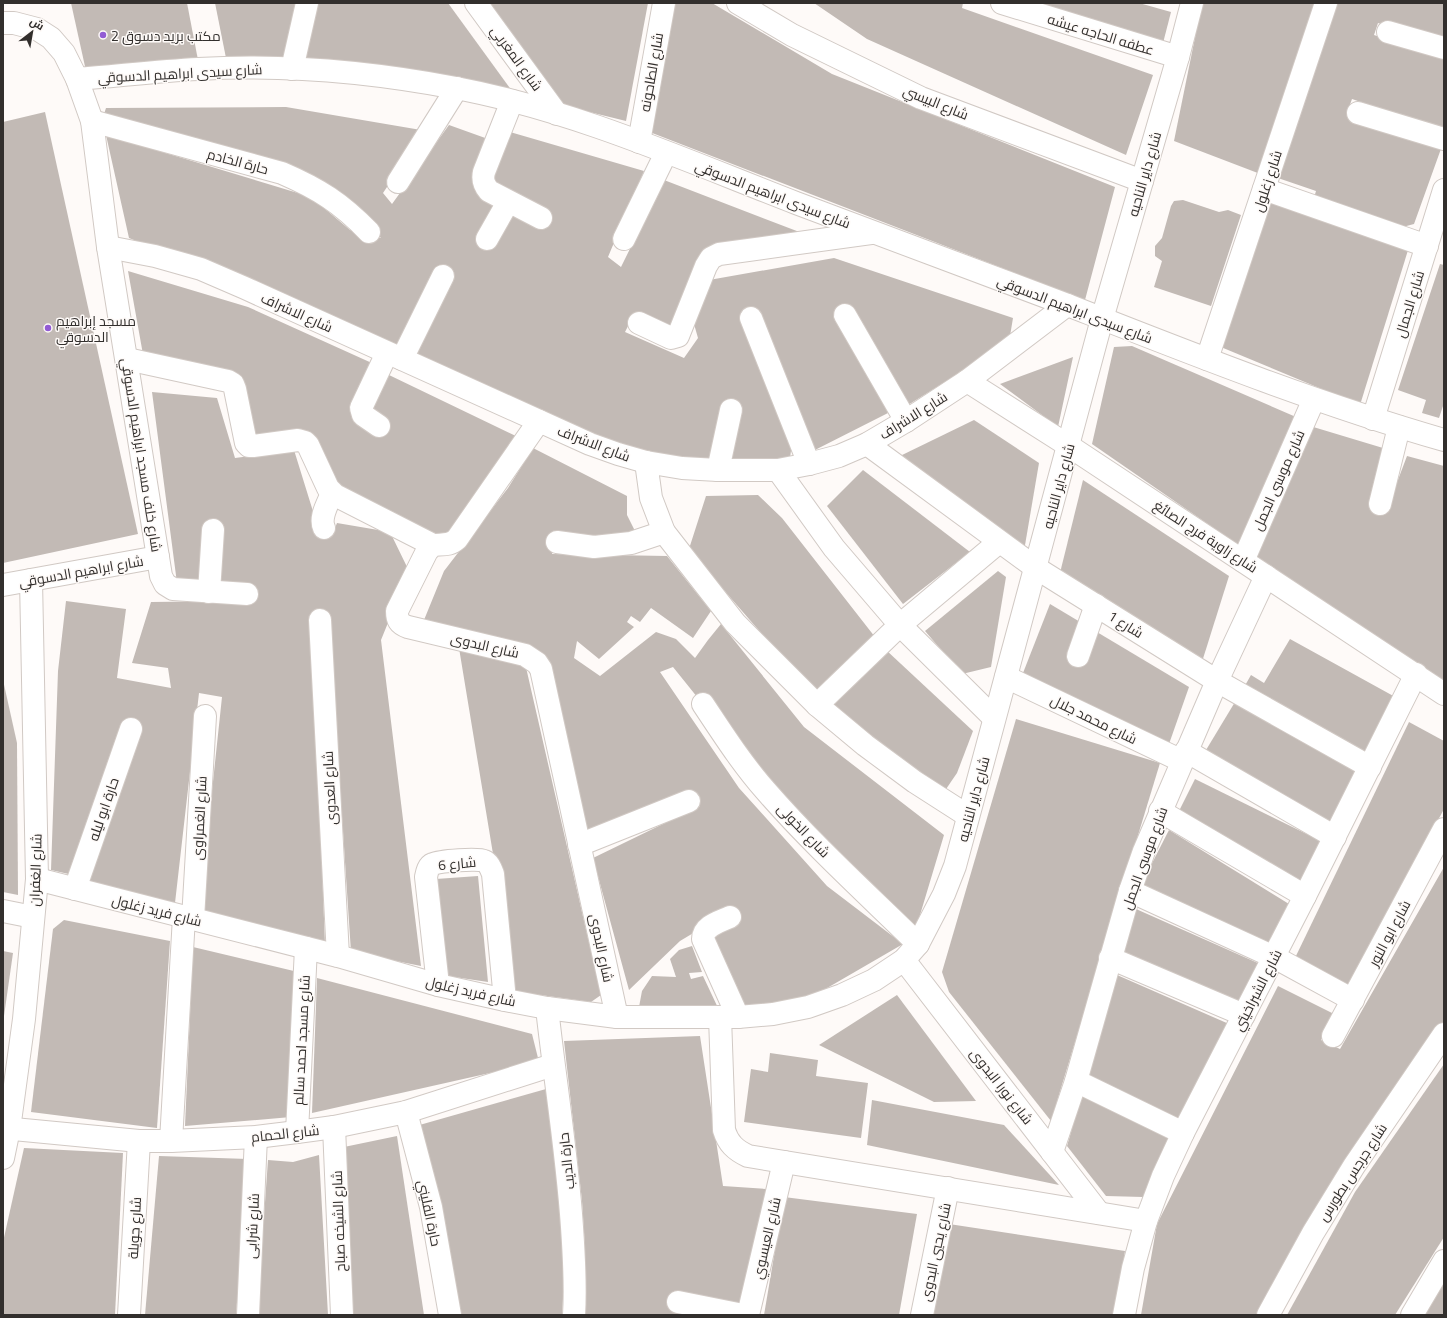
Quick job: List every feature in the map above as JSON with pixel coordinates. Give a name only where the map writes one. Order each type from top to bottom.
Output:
[{"type":"street","points":[[292,69],[307,3]]},
{"type":"street","name":"شارع المغربي","points":[[476,3],[557,114]]},
{"type":"street","name":"شارع الطاحونه","points":[[639,142],[664,3]]},
{"type":"street","name":"شارع البيسي","points":[[738,3],[792,35],[921,98],[1142,180]]},
{"type":"street","name":"عطفه الحاجه عيشه","points":[[1002,3],[1178,57]]},
{"type":"street","name":"شارع زغلول","points":[[1207,359],[1326,3]]},
{"type":"street","name":"شارع داير الناحيه","points":[[904,960],[918,944],[944,894],[955,866],[1102,319],[1178,57],[1188,4]]},
{"type":"street","name":"شارع خلف مسجد ابراهيم الدسوقي","points":[[3,23],[14,23],[37,29],[51,38],[64,53],[92,121],[108,247],[161,576],[165,584],[173,589],[247,594]]},
{"type":"street","points":[[1388,32],[1444,48]]},
{"type":"street","name":"شارع سيدى ابراهيم الدسوقي","points":[[76,79],[200,69],[264,68],[329,70],[457,88],[512,101],[557,114],[639,142],[1314,399],[1373,419],[1444,440]]},
{"type":"street","points":[[398,182],[457,88]]},
{"type":"street","points":[[512,101],[484,172],[484,185],[489,191],[541,218]]},
{"type":"street","points":[[1358,113],[1444,139]]},
{"type":"street","name":"حارة الخادم","points":[[92,121],[282,173],[329,197],[351,213],[369,232]]},
{"type":"street","points":[[624,239],[666,153]]},
{"type":"street","points":[[1264,188],[1426,246]]},
{"type":"street","name":"شارع الجمال","points":[[1373,419],[1444,190]]},
{"type":"street","points":[[487,239],[508,202]]},
{"type":"street","points":[[639,323],[671,338],[678,336],[706,266],[711,258],[719,254],[873,232]]},
{"type":"street","name":"شارع الاشراف","points":[[108,247],[155,256],[201,269],[590,444],[646,462],[682,468],[718,470],[778,470],[839,456],[867,444],[906,421],[967,381],[1067,305]]},
{"type":"street","points":[[378,426],[363,415],[361,408],[444,276]]},
{"type":"street","points":[[845,315],[906,421]]},
{"type":"street","points":[[751,318],[809,464]]},
{"type":"street","points":[[126,359],[228,381],[233,384],[246,443],[249,446],[298,440],[305,442],[308,445],[328,488],[332,493],[433,545],[449,544],[457,539],[539,421]]},
{"type":"street","name":"شارع زاوية فرج الصائغ","points":[[967,381],[1416,674],[1444,694]]},
{"type":"street","name":"شارع موسى الجمل","points":[[1243,561],[1314,399]]},
{"type":"street","points":[[718,470],[731,410]]},
{"type":"street","points":[[1380,504],[1399,427]]},
{"type":"street","name":"شارع 1","points":[[867,444],[1036,568],[1217,681],[1370,767]]},
{"type":"street","points":[[646,462],[652,498],[664,532],[735,623],[817,705],[864,746],[915,782],[968,816]]},
{"type":"street","points":[[778,470],[834,548],[900,625],[994,718]]},
{"type":"street","points":[[324,528],[322,519],[332,493]]},
{"type":"street","points":[[209,592],[213,530]]},
{"type":"street","points":[[557,542],[594,547],[631,543],[664,532]]},
{"type":"street","points":[[817,705],[900,625],[999,542]]},
{"type":"street","name":"شارع البدوى","points":[[433,545],[426,551],[397,611],[397,618],[401,624],[408,628],[518,652],[537,663],[541,669],[617,1017]]},
{"type":"street","name":"شارع ابراهيم الدسوقي","points":[[3,585],[158,557]]},
{"type":"street","name":"شارع موسى الجمل","points":[[1052,1152],[1076,1082],[1110,958],[1130,891],[1144,851],[1217,681],[1266,576]]},
{"type":"street","name":"شارع الغفران","points":[[3,1158],[6,1128],[24,1019],[37,879],[31,580]]},
{"type":"street","points":[[1078,656],[1096,605]]},
{"type":"street","name":"شارع العدوى","points":[[320,620],[338,956]]},
{"type":"street","name":"شارع الشبراخيتي","points":[[1124,1315],[1133,1268],[1146,1221],[1163,1176],[1183,1133],[1335,837],[1416,674]]},
{"type":"street","name":"شارع محمد جلال","points":[[1006,677],[1184,756],[1335,837]]},
{"type":"street","name":"شارع الخولى","points":[[703,704],[732,749],[765,790],[801,829],[918,944]]},
{"type":"street","name":"شارع الغمراوى","points":[[171,1141],[205,716]]},
{"type":"street","name":"حارة ابو ليله","points":[[76,889],[132,728]]},
{"type":"street","points":[[579,845],[689,801]]},
{"type":"street","points":[[1160,812],[1305,896]]},
{"type":"street","name":"شارع ابو النور","points":[[1333,1036],[1444,829]]},
{"type":"street","name":"شارع 6","points":[[438,984],[426,877],[427,870],[432,864],[439,862],[477,859],[485,861],[490,866],[493,874],[505,1000]]},
{"type":"street","name":"شارع فريد زغلول","points":[[37,879],[338,956],[438,984],[505,1000],[547,1008],[617,1017],[729,1017],[773,1014],[815,1005],[842,995],[874,980],[904,960]]},
{"type":"street","points":[[1130,891],[1274,957],[1353,1000]]},
{"type":"street","points":[[3,911],[33,917]]},
{"type":"street","points":[[730,917],[705,930],[703,939],[729,1017],[724,1130],[727,1139],[739,1152],[748,1156],[1146,1221]]},
{"type":"street","name":"شارع مسجد احمد سالم","points":[[297,1132],[306,948]]},
{"type":"street","points":[[1110,958],[1244,1015]]},
{"type":"street","name":"شارع نورا البدوى","points":[[904,960],[1099,1213]]},
{"type":"street","name":"حارة الديب","points":[[547,1008],[553,1065],[564,1136],[571,1211],[576,1286],[574,1315]]},
{"type":"street","name":"شارع جرجس بطورس","points":[[1268,1315],[1313,1233],[1354,1166],[1444,1034]]},
{"type":"street","name":"شارع الحمام","points":[[6,1128],[139,1141],[256,1137],[334,1127],[406,1112],[553,1065]]},
{"type":"street","points":[[1076,1082],[1183,1133]]},
{"type":"street","name":"حارة القليني","points":[[406,1112],[431,1207],[450,1315]]},
{"type":"street","name":"شارع الشيخه صباح","points":[[334,1127],[342,1315]]},
{"type":"street","name":"شارع شرابى","points":[[248,1315],[256,1137]]},
{"type":"street","name":"شارع جويلة","points":[[130,1315],[139,1141]]},
{"type":"street","name":"شارع العيسوي","points":[[748,1315],[784,1162]]},
{"type":"street","name":"شارع يحيي البدوى","points":[[922,1315],[948,1188]]},
{"type":"street","points":[[1412,1315],[1444,1261]]},
{"type":"street","points":[[678,1302],[743,1315]]},
{"type":"building","points":[[71,3],[187,3],[198,60],[86,71]]},
{"type":"building","points":[[215,3],[299,3],[284,66],[227,63]]},
{"type":"building","points":[[316,3],[448,3],[512,91],[301,67]]},
{"type":"building","points":[[481,3],[648,3],[626,121],[565,106]]},
{"type":"building","points":[[675,3],[712,3],[832,74],[1115,187],[1085,300],[647,131]]},
{"type":"building","points":[[814,3],[963,3],[962,8],[1153,75],[1126,155],[867,39]]},
{"type":"building","points":[[1022,3],[1139,3],[1171,12],[1162,47]]},
{"type":"building","points":[[1202,3],[1315,3],[1263,175],[1174,141]]},
{"type":"building","points":[[1335,3],[1444,3],[1444,44],[1378,23],[1374,35],[1444,59],[1443,130],[1352,99],[1347,113],[1442,146],[1414,224],[1395,229],[1313,201],[1316,191],[1275,177]]},
{"type":"building","points":[[286,107],[421,130],[411,151],[383,193],[392,204],[449,125],[488,139],[476,185],[500,203],[481,239],[489,244],[508,210],[541,227],[548,217],[490,179],[510,132],[644,171],[608,257],[621,267],[664,180],[802,233],[804,240],[708,250],[676,326],[632,318],[625,332],[684,358],[698,338],[694,324],[709,280],[834,258],[1013,318],[1009,342],[908,405],[845,309],[837,316],[888,413],[811,452],[757,311],[746,313],[754,347],[792,443],[790,458],[728,466],[738,406],[725,406],[708,464],[640,455],[533,413],[411,358],[449,273],[439,269],[395,351],[250,288],[129,238],[106,135],[311,197],[350,230],[381,238],[350,206],[333,193],[283,172],[104,114],[106,108]]},
{"type":"building","name":"مسجد إبراهيم الدسوقي","points":[[45,112],[138,534],[3,563],[3,122]]},
{"type":"building","points":[[1269,199],[1409,247],[1360,405],[1216,345]]},
{"type":"building","points":[[1183,200],[1219,212],[1228,210],[1241,215],[1211,306],[1154,287],[1162,261],[1155,256],[1155,246],[1162,238],[1171,206],[1174,201]]},
{"type":"building","points":[[1440,264],[1444,265],[1444,403],[1439,418],[1422,413],[1426,400],[1398,390]]},
{"type":"building","points":[[128,271],[248,307],[374,364],[370,413],[389,375],[520,438],[444,540],[337,492],[311,442],[251,442],[240,382],[144,360]]},
{"type":"building","points":[[1132,346],[1296,417],[1241,547],[1092,444],[1114,347]]},
{"type":"building","points":[[1073,357],[1058,427],[1000,384]]},
{"type":"building","points":[[152,392],[217,398],[235,458],[294,450],[316,521],[323,531],[333,533],[337,523],[390,532],[409,571],[381,640],[421,966],[351,952],[330,636],[314,661],[325,944],[199,913],[222,697],[199,693],[175,903],[88,884],[139,723],[127,718],[73,875],[51,870],[58,671],[66,601],[126,609],[117,678],[171,688],[168,668],[132,663],[151,602],[234,601],[201,585],[177,583]]},
{"type":"building","points":[[974,420],[1039,463],[1024,551],[900,456]]},
{"type":"building","points":[[1310,426],[1383,448],[1387,509],[1407,456],[1444,466],[1444,688],[1253,557]]},
{"type":"building","points":[[533,448],[627,496],[627,515],[637,535],[556,539],[552,554],[667,556],[711,611],[693,638],[651,608],[640,622],[631,616],[627,622],[634,627],[599,659],[577,641],[574,658],[600,676],[656,632],[676,639],[695,658],[721,624],[804,727],[944,835],[914,935],[788,810],[673,667],[660,672],[739,788],[827,886],[903,944],[803,1002],[742,1009],[709,938],[730,911],[680,941],[629,990],[593,858],[700,806],[693,794],[587,836],[548,671],[424,620],[444,571],[508,488]]},
{"type":"building","points":[[863,470],[970,552],[903,604],[827,506]]},
{"type":"building","points":[[1083,480],[1229,576],[1201,665],[1059,577]]},
{"type":"building","points":[[758,495],[782,518],[875,637],[816,696],[722,588],[688,552],[706,496]]},
{"type":"building","points":[[998,571],[1006,577],[991,667],[962,674],[925,631]]},
{"type":"building","points":[[1050,604],[1189,687],[1169,744],[1023,673]]},
{"type":"building","points":[[1290,639],[1397,698],[1366,757],[1243,689],[1251,675],[1264,683]]},
{"type":"building","points":[[459,648],[525,663],[601,995],[591,1002],[511,991],[495,866]]},
{"type":"building","points":[[886,650],[973,731],[957,773],[944,792],[826,706]]},
{"type":"building","points":[[3,680],[17,743],[18,895],[3,892]]},
{"type":"building","points":[[1235,702],[1360,769],[1332,823],[1203,755]]},
{"type":"building","points":[[1016,719],[1160,763],[1051,1121],[949,992],[942,972]]},
{"type":"building","points":[[1409,722],[1444,741],[1444,809],[1347,990],[1294,960]]},
{"type":"building","points":[[1195,779],[1321,841],[1300,882],[1178,813]]},
{"type":"building","points":[[1169,830],[1289,904],[1269,945],[1143,887],[1147,873]]},
{"type":"building","points":[[1444,867],[1444,1021],[1258,1315],[1141,1315],[1157,1224],[1278,986],[1336,1015],[1321,1040],[1340,1049]]},
{"type":"building","points":[[478,876],[488,982],[441,975],[436,879]]},
{"type":"building","points":[[1136,909],[1260,964],[1239,1005],[1123,954]]},
{"type":"building","points":[[64,920],[170,941],[157,1128],[31,1112],[53,929]]},
{"type":"building","points":[[692,946],[702,972],[689,973],[691,979],[703,976],[719,1010],[639,1007],[642,991],[652,976],[676,977],[670,959],[679,950]]},
{"type":"building","points":[[193,947],[298,972],[291,1117],[185,1126]]},
{"type":"building","points":[[3,951],[13,953],[4,1016],[3,1016]]},
{"type":"building","points":[[1117,975],[1229,1024],[1180,1122],[1087,1076]]},
{"type":"building","points":[[317,978],[532,1034],[539,1062],[312,1113]]},
{"type":"building","points":[[897,995],[976,1101],[934,1102],[819,1045]]},
{"type":"building","points":[[700,1036],[723,1186],[766,1189],[741,1309],[703,1315],[581,1315],[585,1248],[582,1201],[564,1041]]},
{"type":"building","points":[[770,1053],[818,1060],[816,1076],[868,1083],[861,1138],[744,1122],[751,1069],[768,1072]]},
{"type":"building","points":[[1444,1064],[1444,1237],[1395,1315],[1287,1315],[1355,1192]]},
{"type":"building","points":[[546,1089],[566,1253],[562,1315],[451,1315],[416,1126]]},
{"type":"building","points":[[1082,1094],[1171,1140],[1143,1197],[1106,1196],[1067,1146]]},
{"type":"building","points":[[872,1100],[1004,1125],[1059,1185],[867,1145]]},
{"type":"building","points":[[397,1136],[424,1315],[349,1315],[344,1147]]},
{"type":"building","points":[[24,1148],[123,1153],[115,1315],[3,1315],[3,1242]]},
{"type":"building","points":[[319,1155],[328,1315],[257,1315],[268,1160],[293,1162]]},
{"type":"building","points":[[159,1156],[248,1159],[236,1315],[145,1315]]},
{"type":"building","points":[[784,1197],[917,1214],[899,1315],[764,1315]]},
{"type":"building","points":[[949,1224],[1125,1251],[1115,1315],[928,1315]]},
{"type":"building","points":[[1444,1283],[1444,1315],[1423,1315]]},
{"type":"place","name":"مكتب بريد دسوق 2","points":[[103,35]]},
{"type":"place","name":"مسجد إبراهيم الدسوقي","points":[[48,328]]}]
